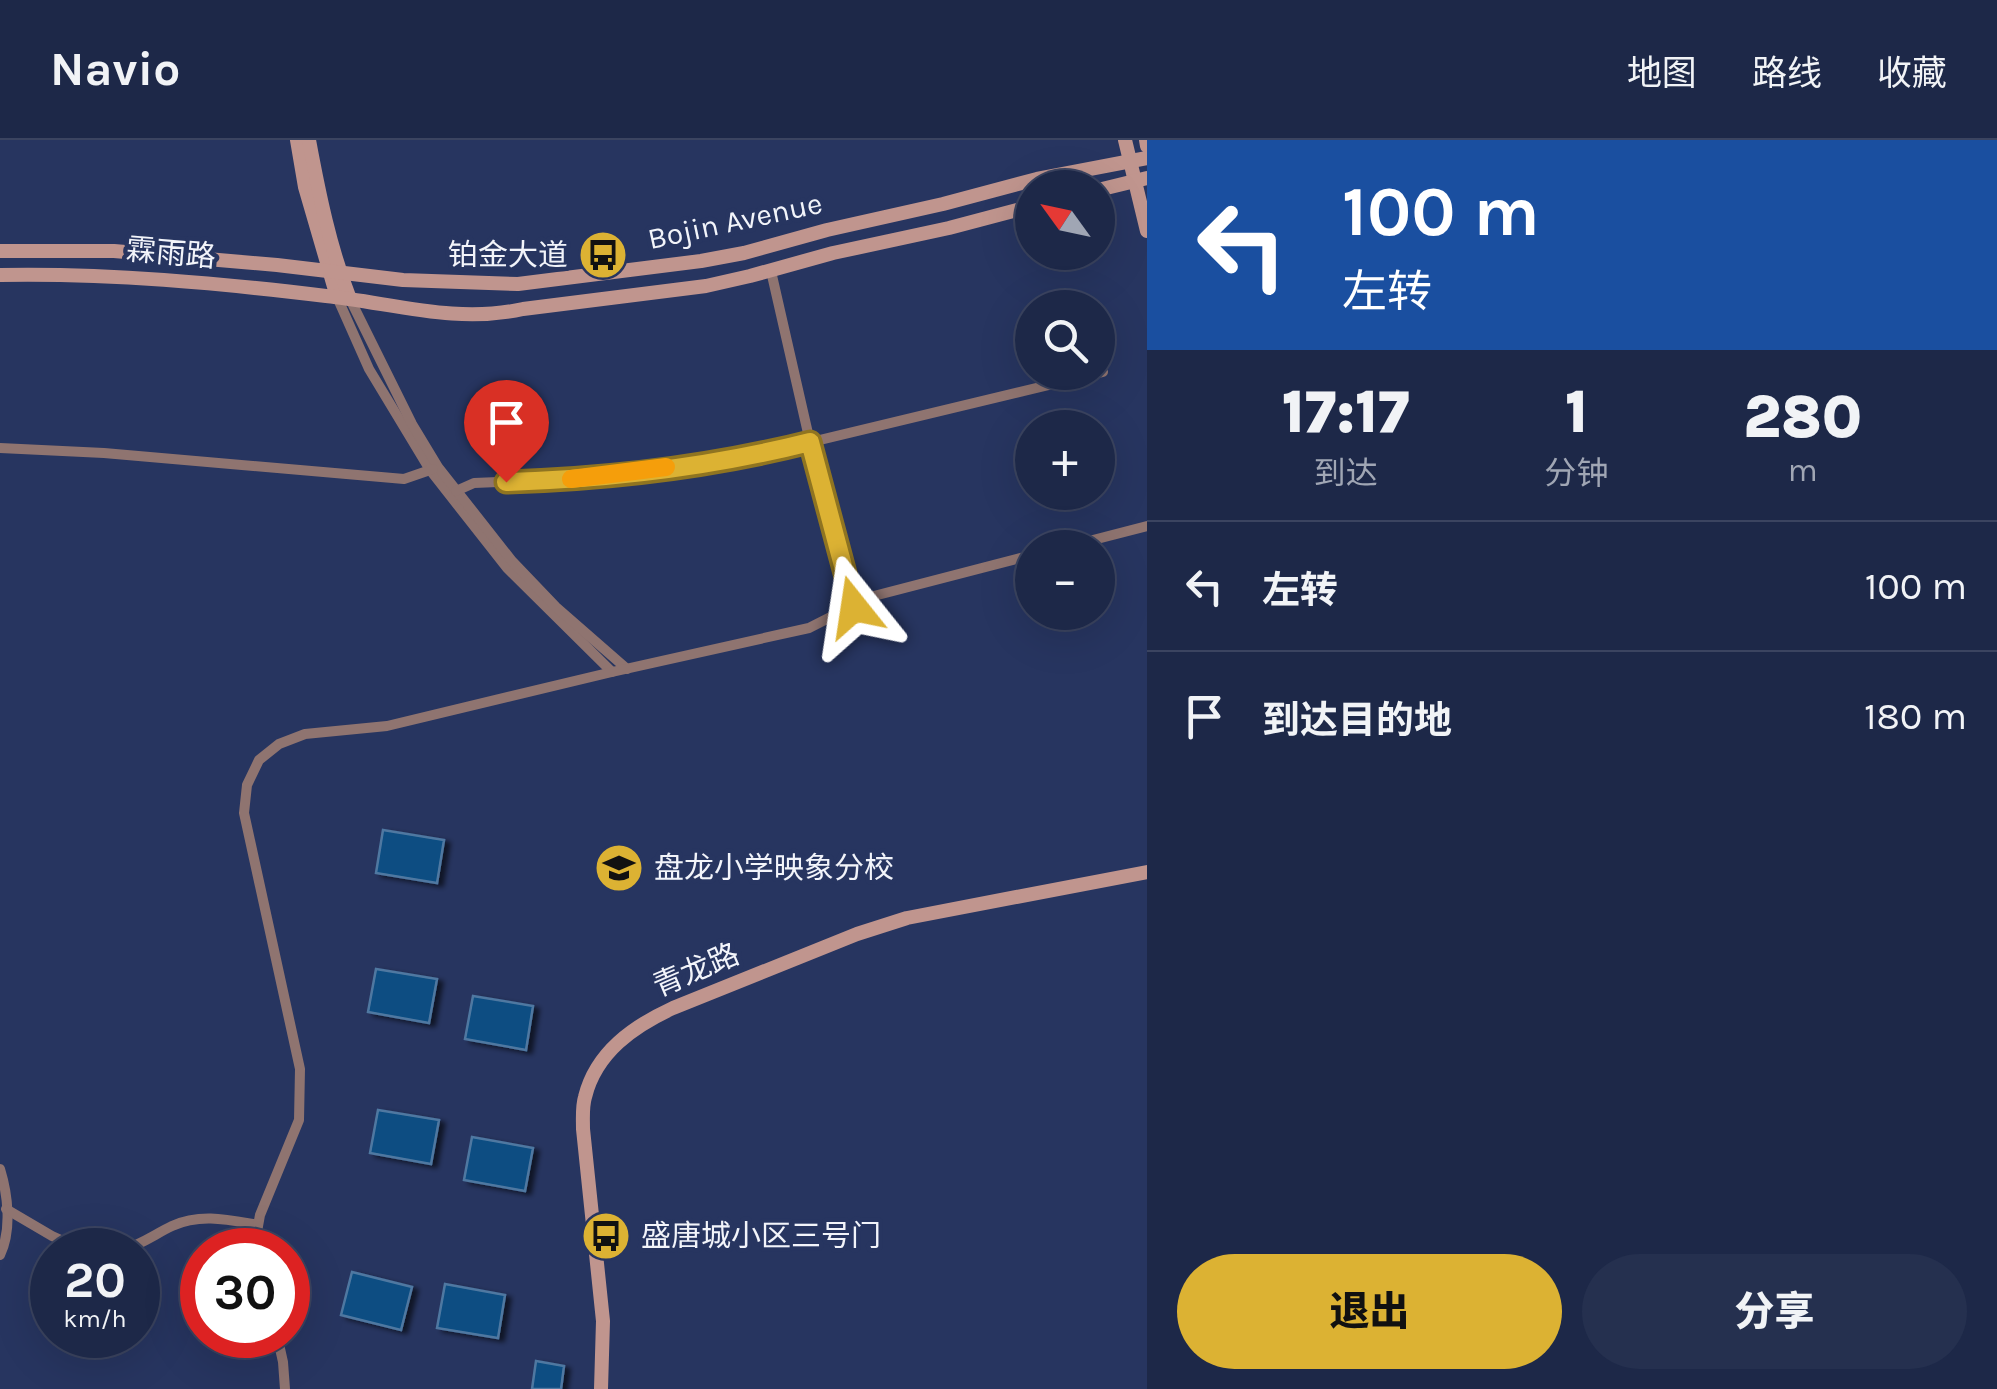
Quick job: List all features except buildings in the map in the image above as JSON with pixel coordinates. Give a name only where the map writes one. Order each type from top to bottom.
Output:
[{"type":"main road","points":[[297,140],[305,187],[344,298]]},
{"type":"main road","points":[[309,140],[334,272]]},
{"type":"main road","points":[[1124,140],[1130,163],[1141,179],[1147,231]]},
{"type":"main road","name":"Bojin Avenue","points":[[334,272],[403,280],[518,284],[638,270],[744,252],[1036,180],[1147,158]]},
{"type":"main road","points":[[1115,186],[1141,179]]},
{"type":"main road","name":"Bojin Avenue","points":[[344,298],[441,314],[502,314],[706,286],[1015,211]]},
{"type":"main road","name":"霖雨路","points":[[0,250],[114,251],[334,272]]},
{"type":"main road","name":"霖雨路","points":[[0,275],[113,275],[344,298]]},
{"type":"main road","name":"青龙路","points":[[601,1389],[604,1321],[583,1100],[592,1075],[627,1034],[674,1008],[856,934],[907,918],[1147,872]]},
{"type":"street","points":[[771,270],[810,442],[854,607]]},
{"type":"street","points":[[344,298],[434,468],[507,568],[612,672]]},
{"type":"street","points":[[456,491],[474,483],[569,480],[749,457],[1027,390]]},
{"type":"street","points":[[0,448],[104,452],[404,478],[434,468]]},
{"type":"street","points":[[434,468],[556,607],[628,669]]},
{"type":"street","points":[[1115,534],[1147,526]]},
{"type":"street","points":[[258,1228],[299,1120],[300,1103],[300,1069],[244,814],[247,786],[260,760],[280,744],[305,734],[387,726],[809,628],[870,597],[1015,559]]},
{"type":"street","points":[[0,1169],[6,1208],[0,1255]]},
{"type":"street","points":[[6,1208],[39,1228]]},
{"type":"street","points":[[160,1232],[191,1219],[214,1218],[258,1225]]},
{"type":"street","points":[[281,1358],[284,1389]]},
{"type":"slow traffic","points":[[571,479],[666,467]]},
{"type":"place","name":"铂金大道","points":[[603,255]]},
{"type":"place","name":"盘龙小学映象分校","points":[[619,868]]},
{"type":"place","name":"盛唐城小区三号门","points":[[606,1236]]},
{"type":"route","points":[[506,482],[569,480],[749,457],[810,442],[854,607]]}]
